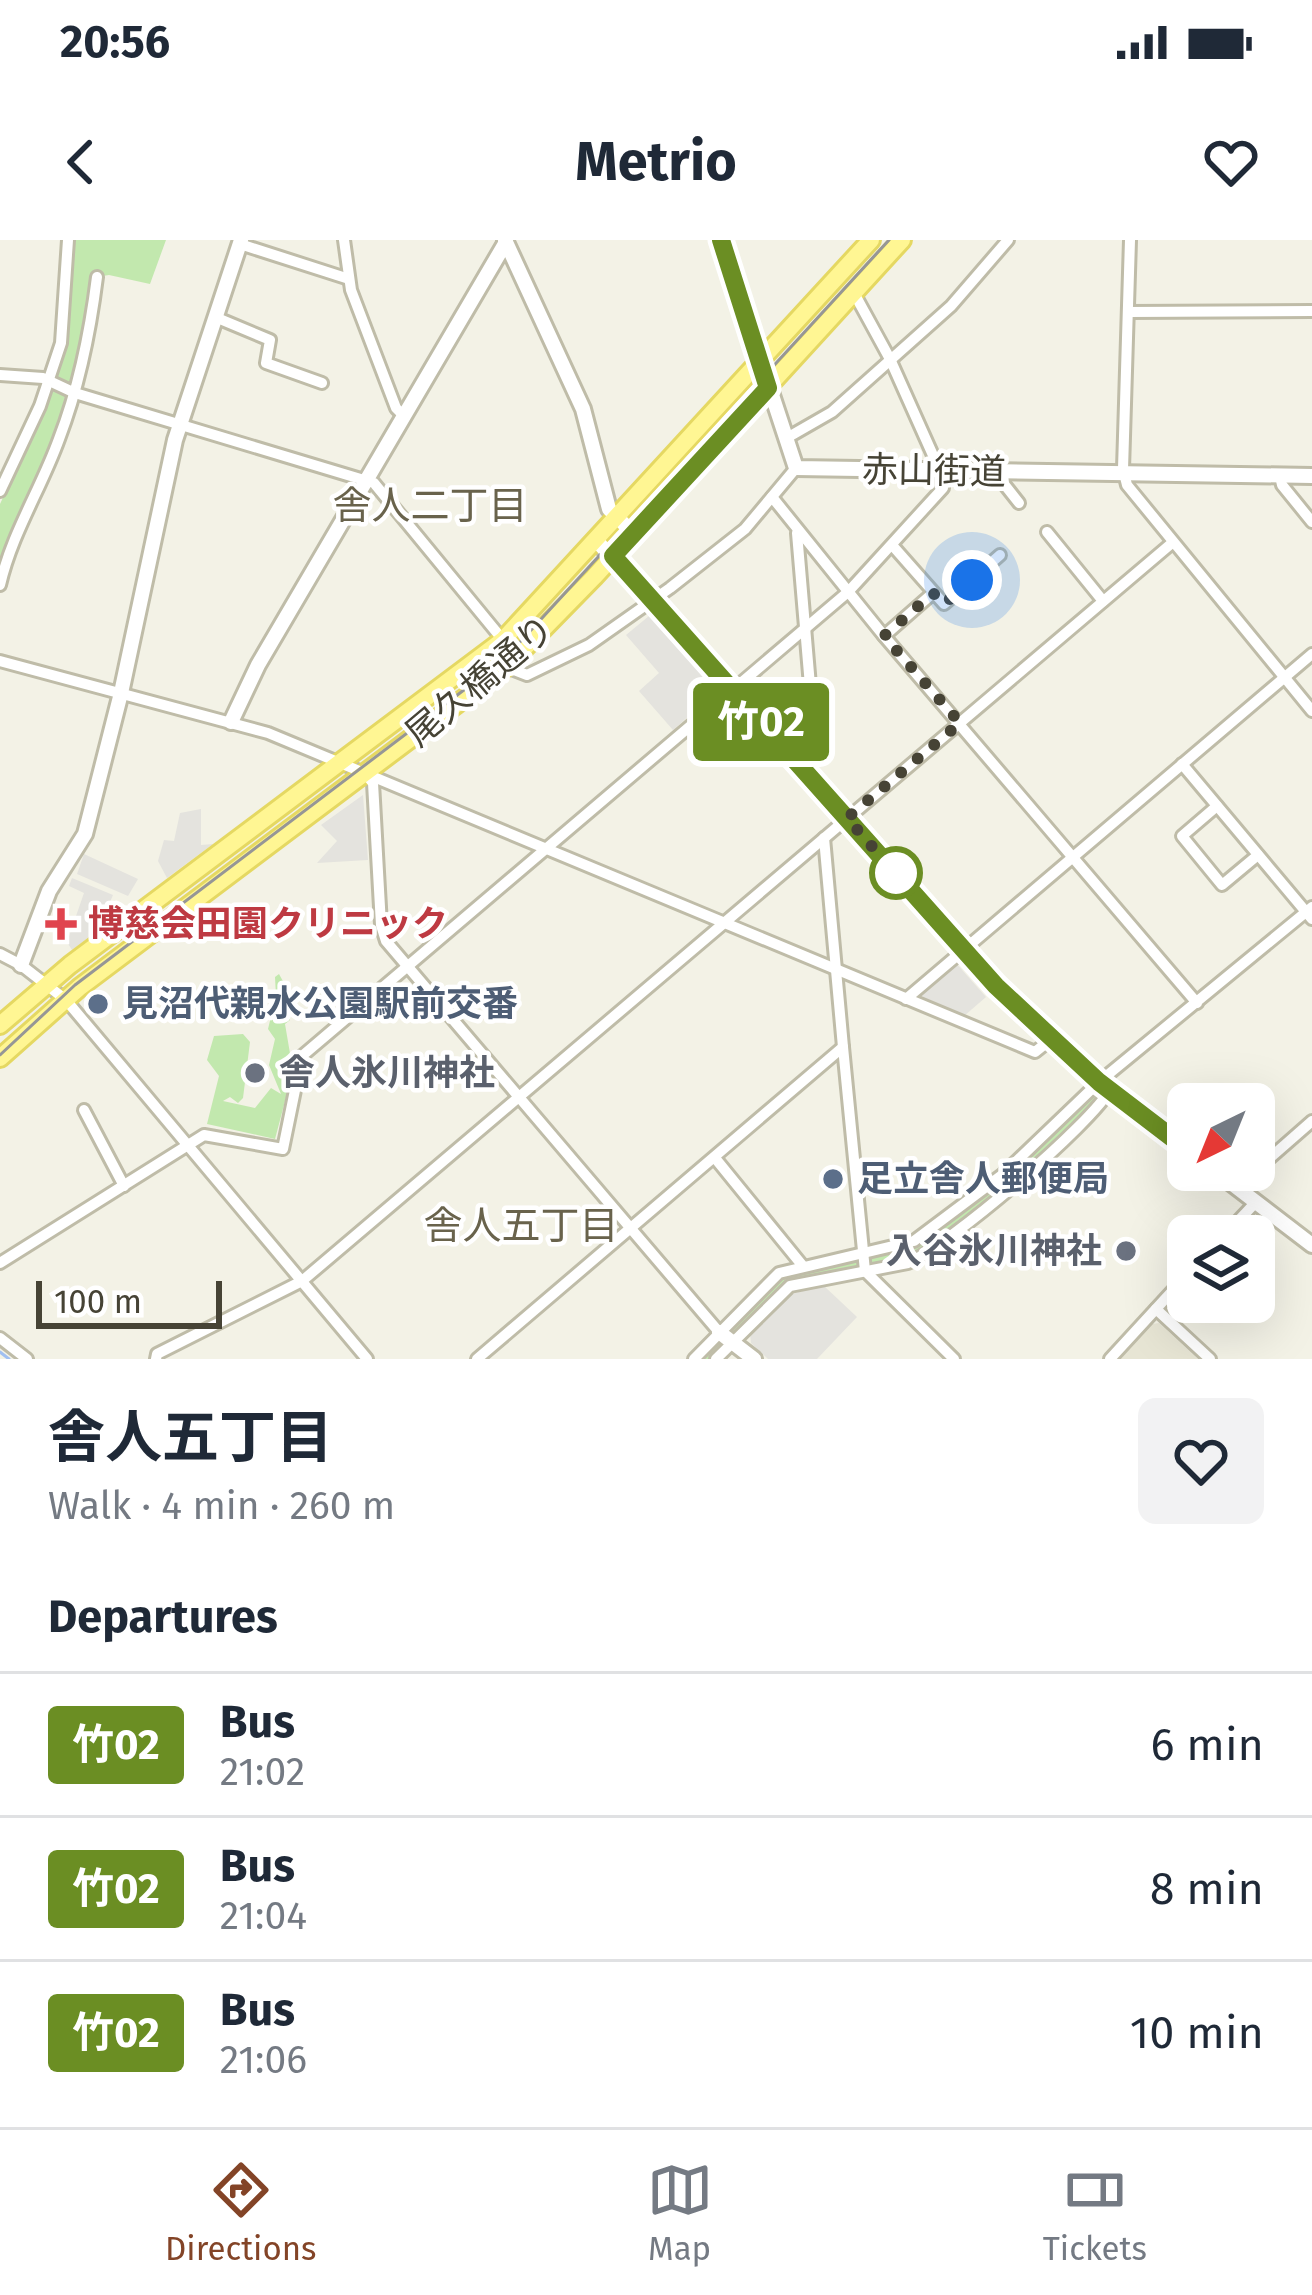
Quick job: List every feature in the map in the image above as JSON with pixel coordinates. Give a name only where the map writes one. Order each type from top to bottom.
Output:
[{"type":"main road","name":"尾久橋通り","points":[[0,1025],[45,986],[503,640],[871,240]]},
{"type":"main road","name":"尾久橋通り","points":[[0,1058],[66,1000],[506,667],[902,240]]},
{"type":"street","points":[[0,491],[40,406],[61,343],[68,240]]},
{"type":"street","points":[[344,240],[349,279],[396,408],[404,416]]},
{"type":"street","points":[[506,667],[520,674],[533,673],[589,645],[745,529],[796,468],[721,240]]},
{"type":"street","points":[[846,240],[852,261]]},
{"type":"street","points":[[785,440],[832,412],[951,306],[1008,240]]},
{"type":"street","points":[[1130,240],[1124,475],[1131,493],[1312,711]]},
{"type":"street","points":[[231,722],[258,665],[506,241]]},
{"type":"street","points":[[506,241],[583,409],[606,501],[634,534]]},
{"type":"street","points":[[21,965],[49,891],[85,834],[180,424],[241,242],[349,279]]},
{"type":"street","points":[[0,585],[16,532],[58,444],[75,393],[86,355],[97,278]]},
{"type":"street","points":[[0,1263],[205,1135],[283,1149],[302,1056],[848,592],[943,488],[940,471],[890,359],[854,293]]},
{"type":"street","points":[[1128,312],[1312,311]]},
{"type":"street","points":[[215,317],[270,340],[266,363],[322,383]]},
{"type":"street","points":[[0,375],[49,380],[75,393],[368,480],[503,640]]},
{"type":"street","name":"赤山街道","points":[[796,468],[1312,476]]},
{"type":"street","points":[[1004,473],[1004,484],[1019,503]]},
{"type":"street","points":[[1280,476],[1312,522]]},
{"type":"street","points":[[772,497],[884,636],[1197,1003]]},
{"type":"street","points":[[796,530],[816,756],[804,770]]},
{"type":"street","points":[[1047,532],[1103,601]]},
{"type":"street","points":[[596,540],[1050,1040],[1167,1133]]},
{"type":"street","points":[[157,1359],[157,1354],[302,1281],[1172,542]]},
{"type":"street","points":[[892,545],[944,604],[1000,555]]},
{"type":"street","points":[[884,636],[933,593]]},
{"type":"street","points":[[906,998],[1312,654]]},
{"type":"street","points":[[0,661],[268,733],[1035,1052],[1050,1040]]},
{"type":"street","points":[[694,1359],[771,1280],[802,1264],[864,1255],[914,1241],[1002,1175],[1197,1003],[1310,913],[1182,764]]},
{"type":"street","points":[[365,775],[373,783],[382,932],[629,1231],[719,1332],[754,1359]]},
{"type":"street","points":[[1217,806],[1182,836],[1222,885],[1258,855]]},
{"type":"street","points":[[824,838],[865,1271],[954,1359]]},
{"type":"street","points":[[0,954],[66,1000],[367,1359]]},
{"type":"street","points":[[477,1359],[843,1047]]},
{"type":"street","points":[[716,1359],[790,1286],[908,1263],[925,1254],[1013,1186],[1107,1083]]},
{"type":"street","points":[[84,1110],[124,1186]]},
{"type":"street","points":[[1275,1154],[1312,1121]]},
{"type":"street","points":[[715,1158],[802,1264]]},
{"type":"street","points":[[1242,1191],[1312,1245]]},
{"type":"street","points":[[1244,1215],[1256,1202]]},
{"type":"street","points":[[1110,1359],[1167,1297]]},
{"type":"street","points":[[1156,1309],[1210,1359]]},
{"type":"street","points":[[0,1338],[27,1359]]},
{"type":"shaded area","points":[[649,616],[718,690],[673,730],[639,691],[659,673],[626,635]]},
{"type":"shaded area","points":[[363,795],[368,860],[317,863],[337,841],[321,825]]},
{"type":"shaded area","points":[[201,809],[201,845],[213,844],[167,878],[158,861],[164,840],[174,841],[180,813]]},
{"type":"shaded area","points":[[84,854],[138,879],[128,896],[77,874]]},
{"type":"shaded area","points":[[72,878],[113,895],[95,936],[72,950],[67,942],[84,893],[69,886]]},
{"type":"shaded area","points":[[955,962],[986,997],[964,1016],[923,999],[921,992]]},
{"type":"shaded area","points":[[823,1285],[857,1317],[817,1359],[768,1359],[751,1343],[750,1334],[785,1296]]},
{"type":"shaded area","points":[[1159,1323],[1198,1359],[1120,1359],[1152,1324]]},
{"type":"green space","points":[[74,240],[166,240],[150,284],[109,275],[96,277],[62,413],[0,565],[0,504],[40,419],[67,331]]},
{"type":"green space","points":[[279,974],[290,994],[284,999],[293,1071],[275,1139],[207,1124],[219,1076],[207,1060],[214,1036],[243,1034],[250,1042],[243,1098],[238,1103],[230,1097],[223,1101],[255,1108],[271,1088],[281,1094],[269,1065],[275,1039],[268,1029]]},
{"type":"green space","points":[[1096,1090],[1103,1096],[1010,1185],[935,1243],[906,1259],[790,1282],[713,1359],[700,1359],[786,1273],[916,1245]]},
{"type":"waterway","points":[[0,1352],[9,1359]]},
{"type":"tram line","points":[[0,1055],[75,985],[485,674],[521,641],[889,240]]},
{"type":"bus line","name":"竹02","points":[[721,240],[768,388],[613,556],[996,986],[1050,1040],[1167,1134]]},
{"type":"place","name":"博慈会田園クリニック","points":[[61,924]]},
{"type":"place","name":"見沼代親水公園駅前交番","points":[[98,1004]]},
{"type":"place","name":"舎人氷川神社","points":[[255,1073]]},
{"type":"place","name":"足立舎人郵便局","points":[[833,1179]]},
{"type":"place","name":"入谷氷川神社","points":[[1126,1251]]},
{"type":"district","name":"舎人二丁目","points":[[430,506]]},
{"type":"district","name":"舎人五丁目","points":[[521,1226]]},
{"type":"route","points":[[896,873],[905,884],[847,818],[960,723],[884,636],[933,593],[944,604],[972,580]]}]
